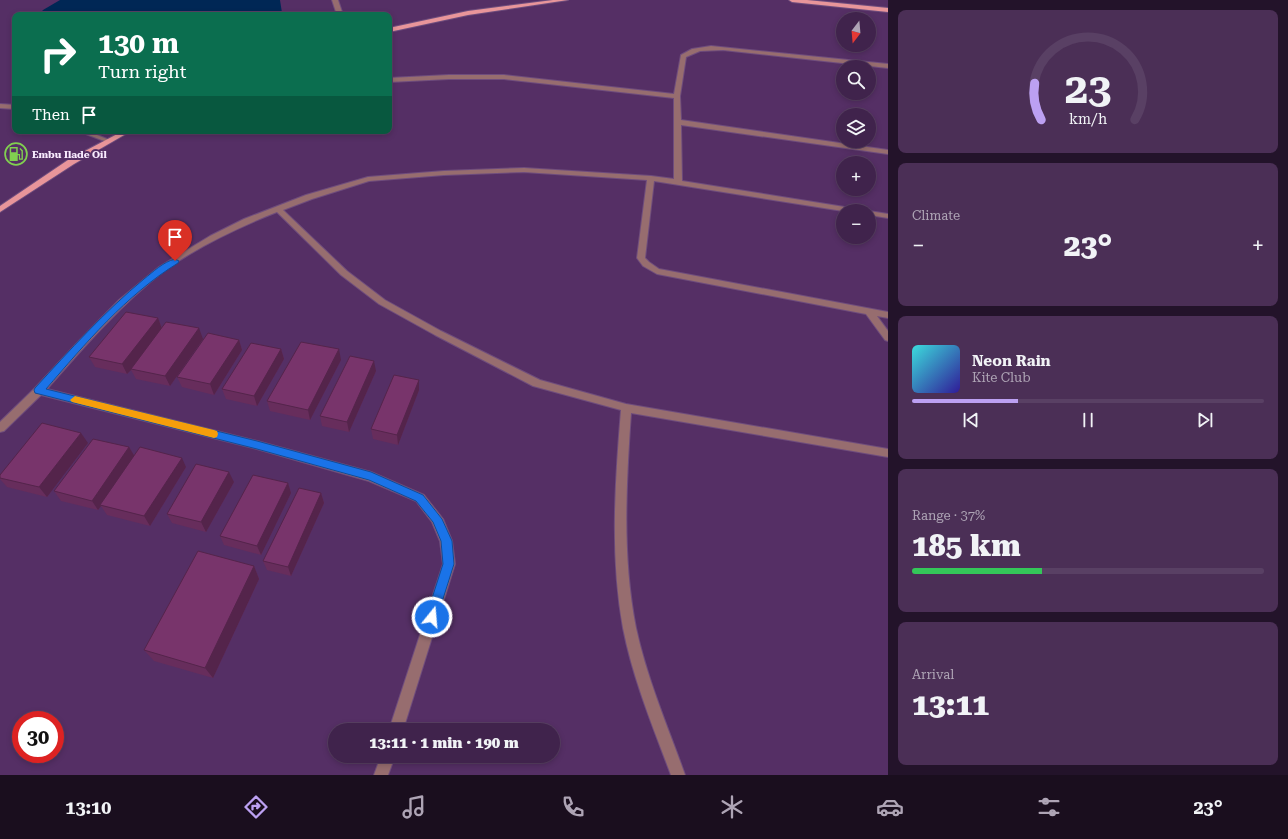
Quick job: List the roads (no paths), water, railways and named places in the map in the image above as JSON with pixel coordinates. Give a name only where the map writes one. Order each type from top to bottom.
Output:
[{"type":"main road","points":[[392,29],[468,13],[565,0]]},
{"type":"main road","points":[[792,0],[888,10]]},
{"type":"main road","points":[[0,210],[70,162],[122,134]]},
{"type":"street","points":[[335,0],[339,12]]},
{"type":"street","points":[[678,183],[677,96],[683,56],[694,49],[730,49],[888,66]]},
{"type":"street","points":[[392,80],[449,77],[504,77],[677,96]]},
{"type":"street","points":[[0,106],[12,107]]},
{"type":"street","points":[[677,122],[888,152]]},
{"type":"street","points":[[89,134],[109,141]]},
{"type":"street","points":[[0,428],[39,390],[122,302],[162,269],[213,238],[247,221],[309,196],[368,179],[412,175],[524,170],[565,172],[651,178],[836,208]]},
{"type":"street","points":[[651,178],[640,258],[646,264],[658,271],[888,315]]},
{"type":"street","points":[[278,209],[344,272],[382,302],[537,383],[626,408],[888,453]]},
{"type":"street","points":[[876,214],[888,216]]},
{"type":"street","points":[[869,312],[888,338]]},
{"type":"street","points":[[39,390],[257,445],[371,477],[420,498],[437,519],[446,541],[449,564],[398,723]]},
{"type":"street","points":[[626,408],[620,492],[619,534],[622,575],[629,621],[644,682],[678,775]]},
{"type":"street","points":[[381,775],[385,763]]},
{"type":"water","points":[[60,0],[280,0],[282,12],[41,12]]},
{"type":"place","name":"Embu Ilade Oil","points":[[16,154]]}]
